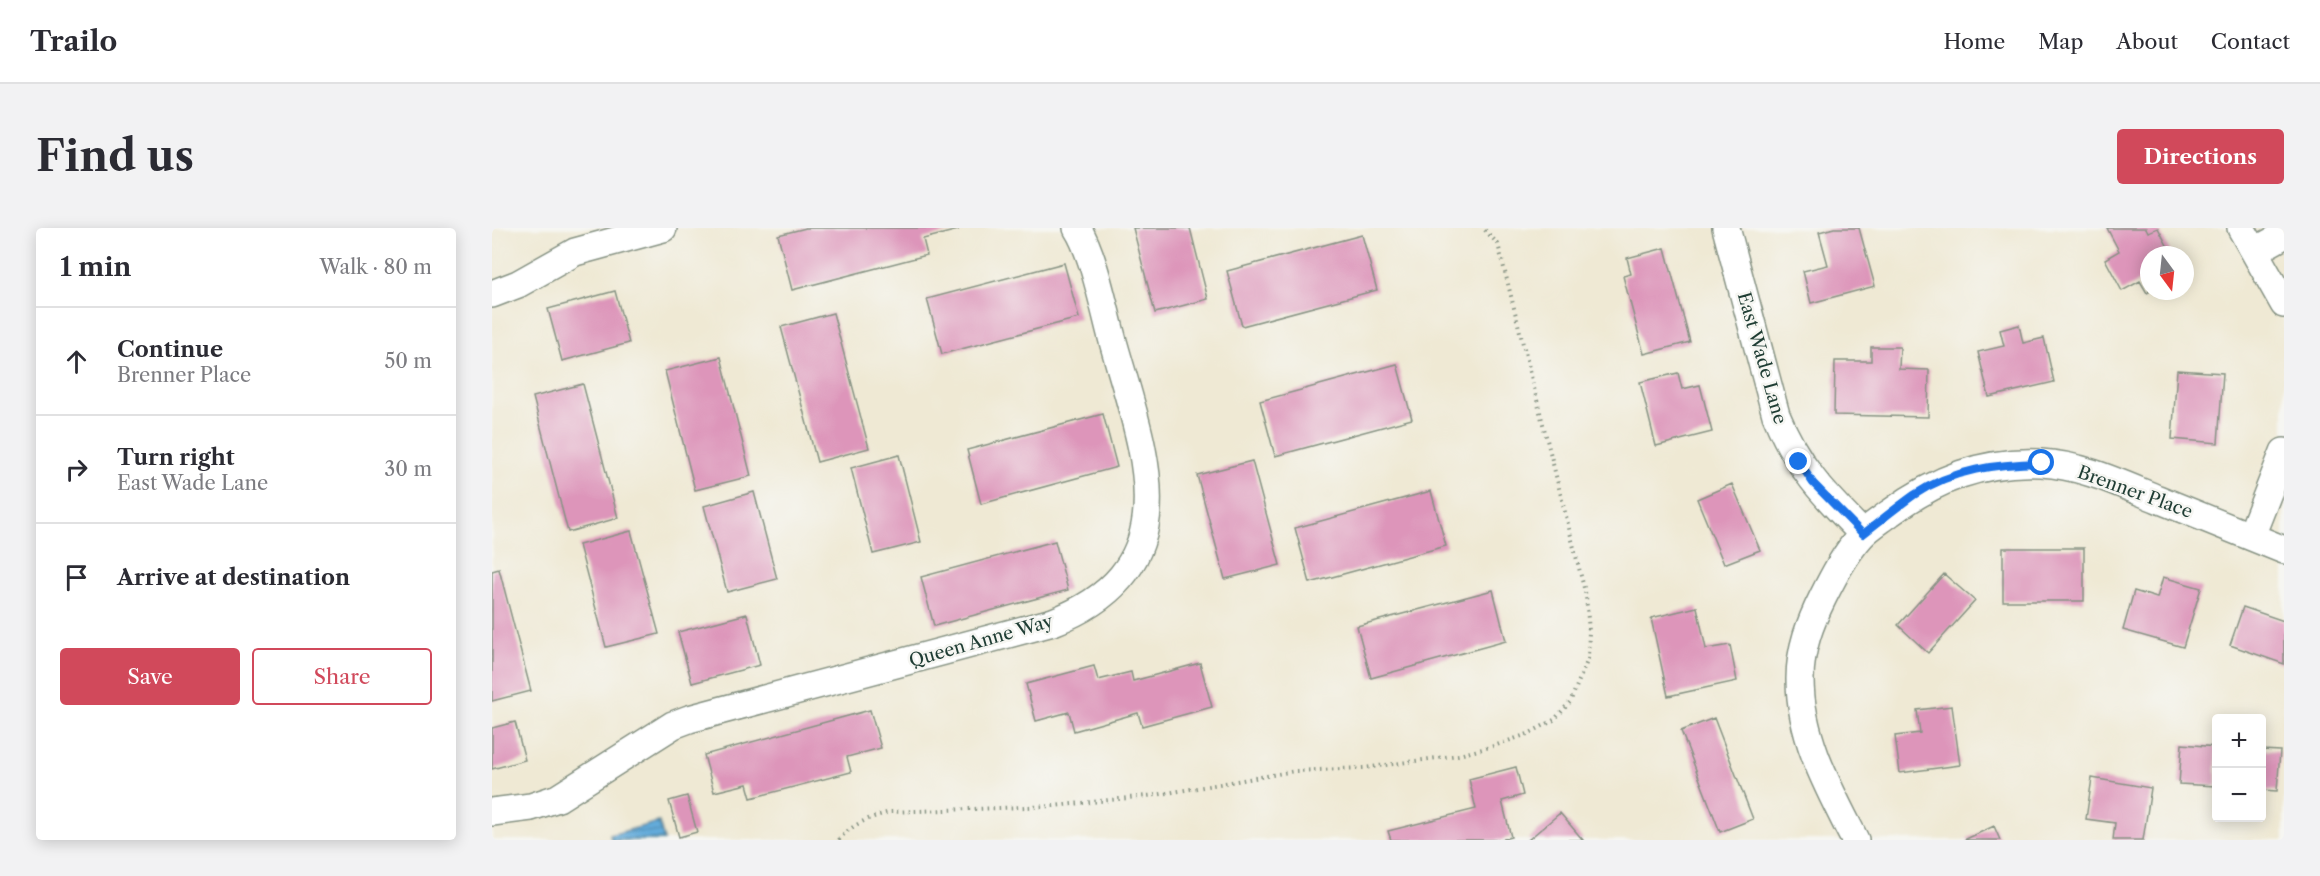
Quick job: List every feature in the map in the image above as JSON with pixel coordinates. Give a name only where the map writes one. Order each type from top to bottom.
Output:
[{"type":"street","points":[[492,294],[518,284],[575,252],[663,228]]},
{"type":"street","name":"Queen Anne Way","points":[[492,812],[531,807],[558,798],[673,725],[689,718],[1053,622],[1079,612],[1104,595],[1132,561],[1143,538],[1148,513],[1149,488],[1145,460],[1118,357],[1087,250],[1077,228]]},
{"type":"street","name":"East Wade Lane","points":[[1726,228],[1776,415],[1786,440],[1813,483],[1863,534]]},
{"type":"street","points":[[2241,228],[2284,304]]},
{"type":"street","points":[[2255,251],[2284,235]]},
{"type":"street","points":[[2251,537],[2284,452]]},
{"type":"street","name":"Brenner Place","points":[[1855,840],[1826,783],[1810,745],[1800,680],[1802,650],[1813,616],[1840,564],[1863,534],[1916,494],[1952,476],[1979,468],[2042,463],[2069,467],[2101,476],[2284,550]]},
{"type":"path","points":[[838,840],[869,818],[890,812],[1054,806],[1167,794],[1294,771],[1364,768],[1459,755],[1528,734],[1554,720],[1570,702],[1588,659],[1589,631],[1586,596],[1498,244],[1483,228]]},
{"type":"water","points":[[659,822],[664,840],[611,840],[610,835]]},
{"type":"building","points":[[806,228],[957,228],[958,230],[923,239],[927,255],[792,290],[778,235]]},
{"type":"building","points":[[1133,228],[1190,228],[1208,299],[1155,313]]},
{"type":"building","points":[[1834,228],[1859,228],[1875,286],[1811,303],[1803,271],[1828,265],[1819,232]]},
{"type":"building","points":[[2107,228],[2146,228],[2148,232],[2158,228],[2167,246],[2140,246],[2140,281],[2122,291],[2105,259],[2119,251]]},
{"type":"building","points":[[1362,235],[1377,290],[1242,326],[1227,271]]},
{"type":"building","points":[[1665,248],[1690,342],[1644,354],[1623,276],[1631,274],[1627,258]]},
{"type":"building","points":[[1064,263],[1079,318],[942,354],[927,299]]},
{"type":"building","points":[[615,291],[629,343],[562,361],[548,309]]},
{"type":"building","points":[[833,313],[869,448],[817,462],[781,327]]},
{"type":"building","points":[[2019,325],[2023,343],[2044,338],[2054,382],[1989,397],[1978,352],[2004,346],[2000,330]]},
{"type":"building","points":[[1871,347],[1900,347],[1899,369],[1929,370],[1928,417],[1834,415],[1835,361],[1871,361]]},
{"type":"building","points":[[721,357],[751,476],[695,490],[665,371]]},
{"type":"building","points":[[1397,364],[1412,419],[1275,456],[1260,401]]},
{"type":"building","points":[[2177,370],[2223,373],[2218,443],[2172,439]]},
{"type":"building","points":[[1678,373],[1682,389],[1700,385],[1712,432],[1656,446],[1640,382]]},
{"type":"building","points":[[583,384],[618,518],[568,532],[533,397]]},
{"type":"building","points":[[1103,414],[1117,467],[981,504],[967,450]]},
{"type":"building","points":[[899,455],[921,542],[873,554],[851,468]]},
{"type":"building","points":[[1252,461],[1280,565],[1225,579],[1197,475]]},
{"type":"building","points":[[1732,484],[1760,550],[1724,564],[1697,499]]},
{"type":"building","points":[[1431,491],[1446,546],[1310,583],[1295,528]]},
{"type":"building","points":[[754,492],[777,579],[727,592],[704,506]]},
{"type":"building","points":[[631,531],[659,634],[606,647],[579,545]]},
{"type":"building","points":[[1055,541],[1068,590],[934,626],[921,577]]},
{"type":"building","points":[[2003,548],[2084,548],[2084,601],[2003,601]]},
{"type":"building","points":[[499,569],[531,691],[492,701],[492,571]]},
{"type":"building","points":[[1944,574],[1975,601],[1928,653],[1898,625]]},
{"type":"building","points":[[2163,577],[2201,588],[2183,647],[2123,630],[2134,591],[2157,598]]},
{"type":"building","points":[[1493,590],[1506,641],[1371,678],[1357,626]]},
{"type":"building","points":[[1697,607],[1706,649],[1730,645],[1737,681],[1668,696],[1651,618]]},
{"type":"building","points":[[2243,607],[2284,621],[2284,664],[2230,645]]},
{"type":"building","points":[[747,614],[760,665],[692,683],[678,632]]},
{"type":"building","points":[[1200,663],[1212,707],[1142,726],[1138,713],[1074,731],[1069,712],[1036,721],[1026,684],[1094,666],[1098,680],[1131,672],[1133,681]]},
{"type":"building","points":[[1952,706],[1960,765],[1900,773],[1895,736],[1920,733],[1917,710]]},
{"type":"building","points":[[870,710],[881,748],[847,757],[851,772],[751,798],[747,784],[714,792],[704,755]]},
{"type":"building","points":[[1714,718],[1753,819],[1720,832],[1681,731]]},
{"type":"building","points":[[515,722],[525,760],[492,769],[492,728]]},
{"type":"building","points":[[2182,744],[2212,747],[2212,786],[2179,784]]},
{"type":"building","points":[[2266,750],[2280,751],[2277,791],[2266,790]]},
{"type":"building","points":[[1516,767],[1523,795],[1502,801],[1511,837],[1500,840],[1391,840],[1388,831],[1476,809],[1469,779]]},
{"type":"building","points":[[2092,778],[2151,788],[2143,840],[2113,840],[2115,823],[2086,819]]},
{"type":"building","points":[[687,796],[697,832],[679,837],[669,801]]},
{"type":"building","points":[[1560,813],[1583,840],[1528,840]]},
{"type":"building","points":[[1994,826],[2000,840],[1964,840]]},
{"type":"route","points":[[1799,462],[1813,483],[1863,534],[1916,494],[1952,476],[1979,468],[2042,463]]}]
